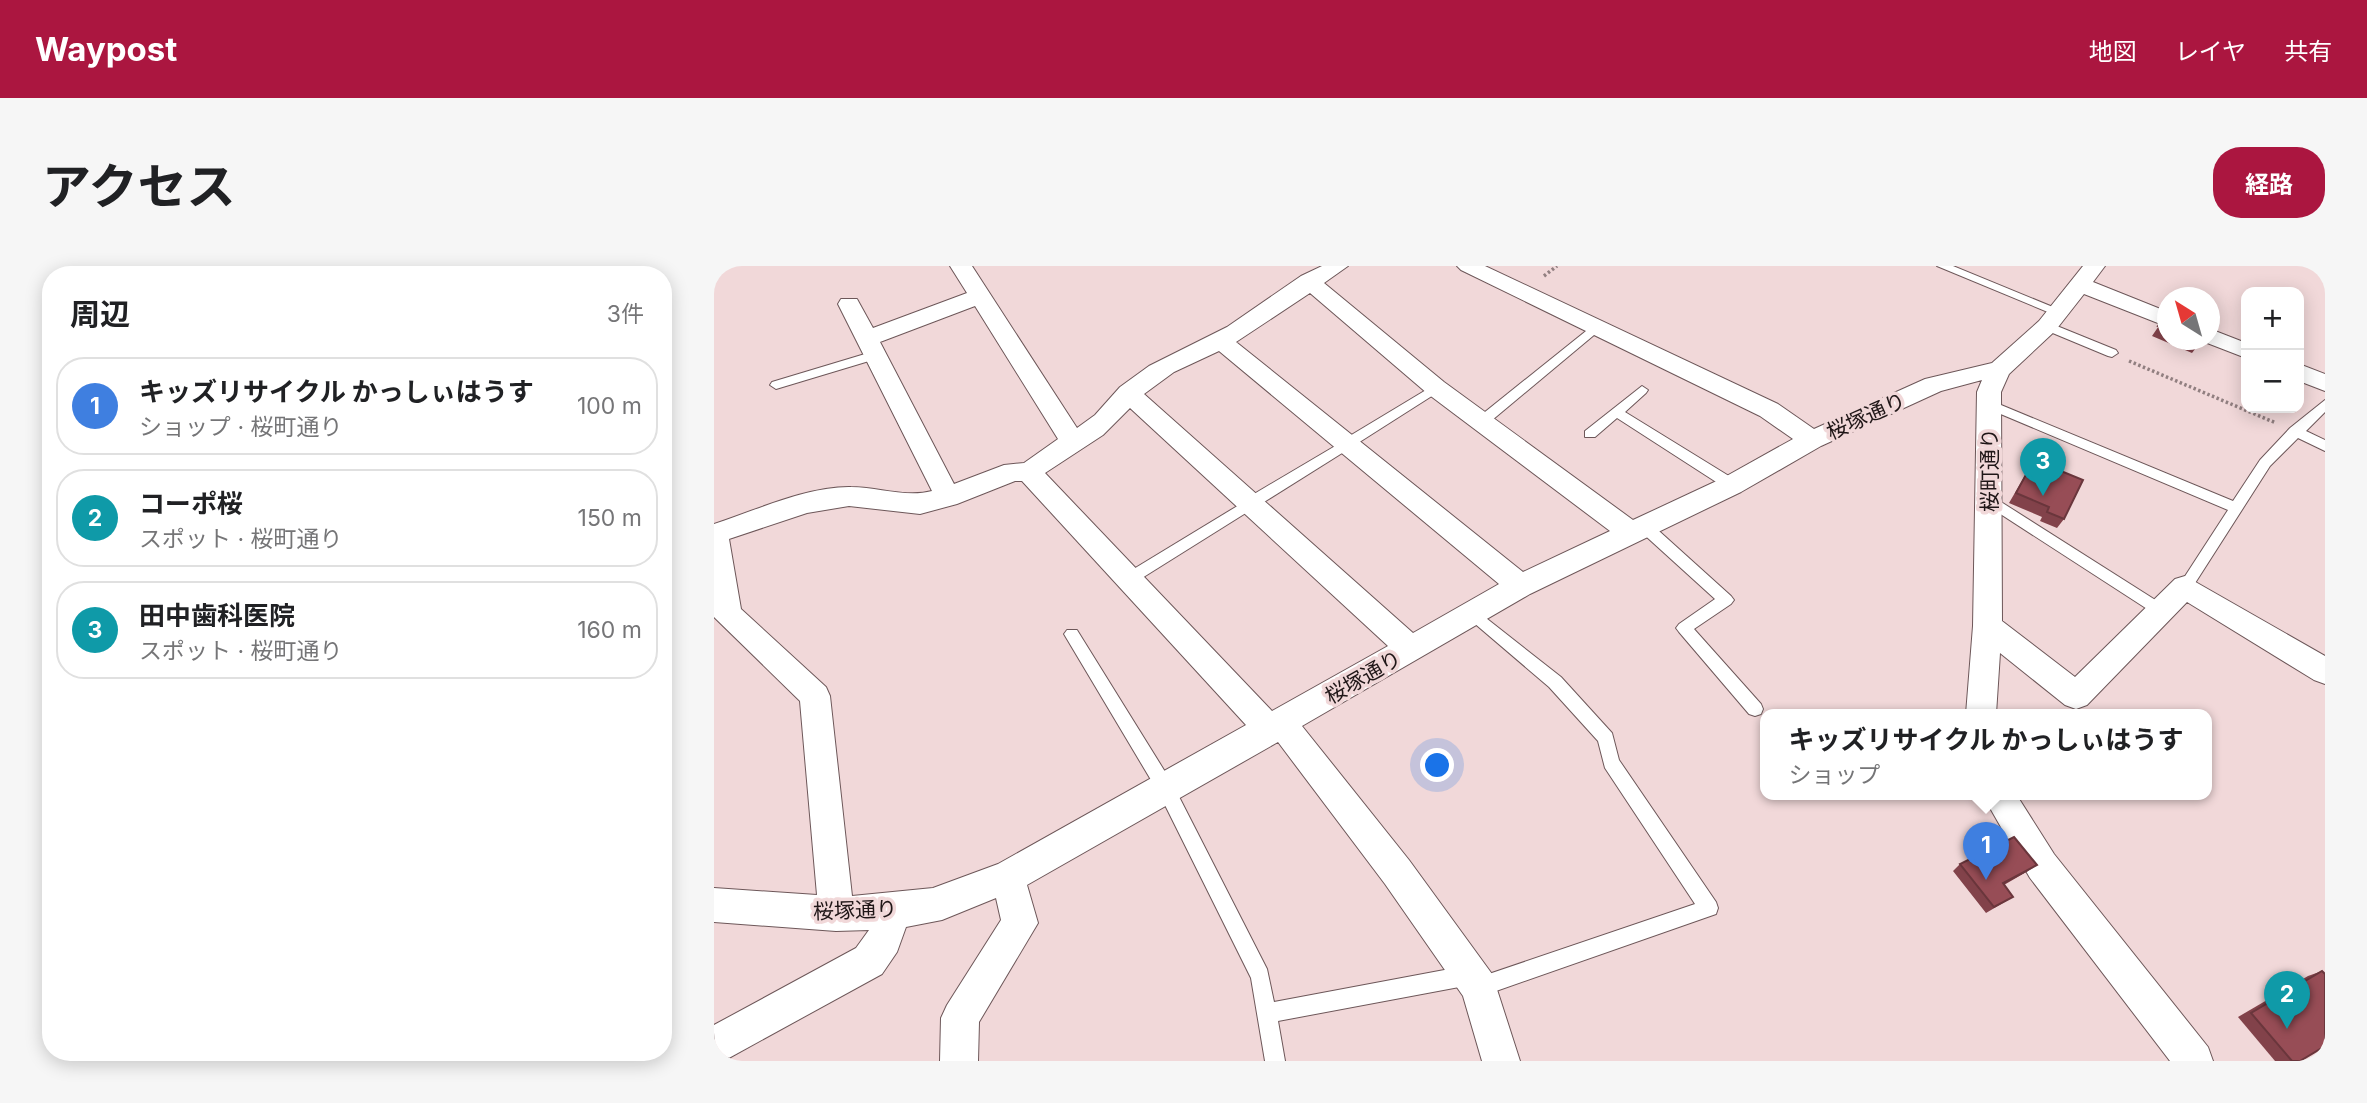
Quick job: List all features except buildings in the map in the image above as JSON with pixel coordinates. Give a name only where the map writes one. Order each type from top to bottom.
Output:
[{"type":"street","points":[[961,266],[978,297],[1072,441]]},
{"type":"street","points":[[836,914],[816,696],[727,614],[715,534],[805,504],[849,496],[920,504],[948,497],[1013,472],[1029,472],[1098,426],[1128,393],[1151,375],[1221,341],[1309,281],[1337,266]]},
{"type":"street","points":[[1468,266],[1769,410],[1812,440]]},
{"type":"street","points":[[1999,370],[2056,319],[2094,266]]},
{"type":"street","points":[[1309,281],[1433,390],[1638,529]]},
{"type":"street","points":[[2081,285],[2157,316]]},
{"type":"street","points":[[872,346],[978,297]]},
{"type":"street","points":[[849,304],[948,497]]},
{"type":"street","points":[[1221,341],[1520,586]]},
{"type":"street","points":[[2220,341],[2243,350]]},
{"type":"street","name":"桜町通り","points":[[1981,709],[1987,626],[1989,392],[1999,370]]},
{"type":"street","name":"桜塚通り","points":[[714,905],[836,914],[895,911],[934,904],[1008,877],[1275,728],[1520,586],[1732,485],[1812,440],[1933,385],[1963,376],[1999,370]]},
{"type":"street","points":[[2304,374],[2325,383]]},
{"type":"street","points":[[1128,393],[1410,649]]},
{"type":"street","points":[[1029,472],[1133,576],[1254,711],[1275,728],[1396,872],[1475,981],[1501,1061]]},
{"type":"street","points":[[1987,626],[2076,696],[2163,612],[2185,587],[2325,671]]},
{"type":"street","points":[[2002,800],[2042,866],[2194,1061]]},
{"type":"street","points":[[959,1061],[960,1018],[1020,923],[1008,877]]},
{"type":"street","points":[[714,1046],[869,961],[884,939],[895,911]]},
{"type":"lane","points":[[1943,266],[2056,319],[2112,354]]},
{"type":"lane","points":[[1480,423],[1596,327]]},
{"type":"lane","points":[[776,385],[872,346]]},
{"type":"lane","points":[[1133,576],[1433,390]]},
{"type":"lane","points":[[1590,434],[1642,390]]},
{"type":"lane","points":[[1989,404],[2235,507]]},
{"type":"lane","points":[[2185,587],[2265,463],[2325,404]]},
{"type":"lane","points":[[1616,412],[1732,485]]},
{"type":"lane","points":[[2295,431],[2325,446]]},
{"type":"lane","points":[[1990,500],[2163,612]]},
{"type":"lane","points":[[1638,529],[1726,600],[1684,628],[1755,709]]},
{"type":"lane","points":[[1268,1013],[1475,981],[1709,908],[1611,763],[1606,738],[1555,682],[1472,613]]},
{"type":"lane","points":[[1072,634],[1166,789],[1260,976],[1275,1061]]},
{"type":"path","points":[[2112,354],[2295,431]]},
{"type":"place","name":"田中歯科医院","points":[[2043,496]]},
{"type":"place","name":"キッズリサイクル かっしぃはうす","points":[[1986,880]]},
{"type":"place","name":"コーポ桜","points":[[2287,1029]]}]
